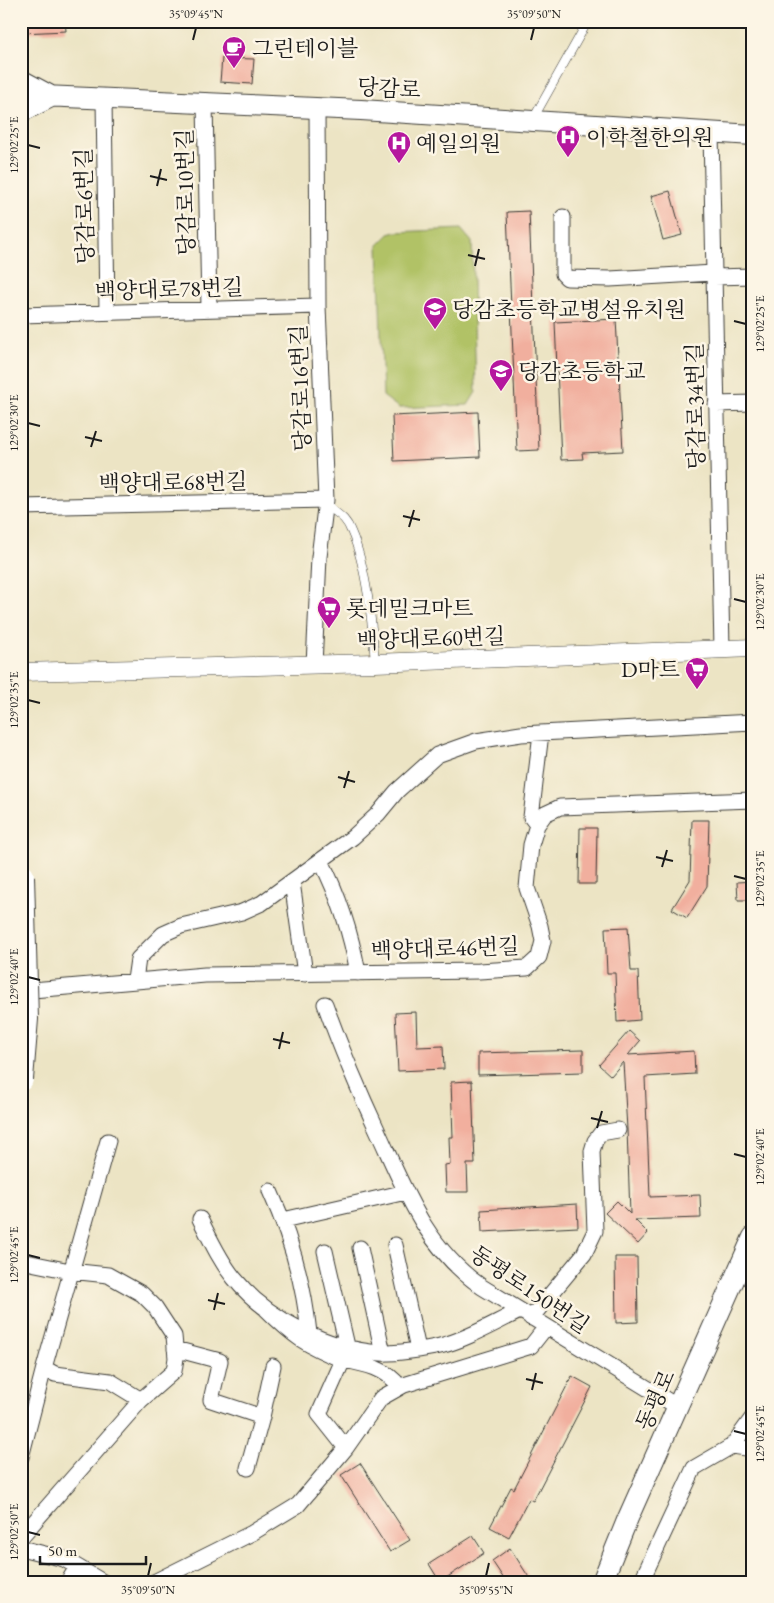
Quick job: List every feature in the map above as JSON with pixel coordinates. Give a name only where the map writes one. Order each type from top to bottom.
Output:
[{"type":"highway","points":[[21,1079],[26,1019],[22,876]]},
{"type":"main road","points":[[21,80],[52,97]]},
{"type":"main road","name":"당감로","points":[[21,95],[317,108],[753,135]]},
{"type":"main road","points":[[21,112],[52,97]]},
{"type":"main road","name":"동평로","points":[[602,1582],[628,1518],[678,1407],[747,1266],[753,1237]]},
{"type":"street","name":"당감로6번길","points":[[104,99],[108,312]]},
{"type":"street","name":"당감로10번길","points":[[205,103],[209,309]]},
{"type":"street","name":"당감로16번길","points":[[314,665],[319,557],[326,500],[318,306],[317,108]]},
{"type":"street","name":"당감로34번길","points":[[711,133],[722,649]]},
{"type":"street","points":[[563,217],[563,274],[567,278],[753,276]]},
{"type":"street","name":"백양대로78번길","points":[[21,314],[318,306]]},
{"type":"street","points":[[716,404],[753,403]]},
{"type":"street","name":"백양대로68번길","points":[[21,507],[326,500]]},
{"type":"street","name":"백양대로60번길","points":[[21,672],[375,663],[753,648]]},
{"type":"street","points":[[135,980],[138,959],[163,934],[180,926],[242,912],[262,903],[353,837],[378,814],[397,791],[437,755],[476,741],[541,734],[753,722]]},
{"type":"street","points":[[541,734],[531,817],[537,824],[545,814],[560,807],[753,800]]},
{"type":"street","name":"백양대로46번길","points":[[21,991],[205,975],[479,971],[527,968],[539,957],[543,941],[527,888],[528,865],[537,824]]},
{"type":"street","points":[[321,861],[333,885],[354,948],[358,973]]},
{"type":"street","points":[[292,882],[304,974]]},
{"type":"street","name":"동평로150번길","points":[[324,1004],[344,1057],[413,1208],[432,1237],[461,1272],[526,1315],[678,1407]]},
{"type":"street","points":[[266,1309],[289,1332],[309,1346],[345,1353],[383,1353],[439,1346],[526,1315],[584,1254],[595,1230],[592,1151],[601,1134],[618,1130]]},
{"type":"street","points":[[21,1457],[70,1271],[108,1141]]},
{"type":"street","points":[[270,1191],[283,1220],[306,1308],[309,1333]]},
{"type":"street","points":[[283,1220],[406,1192]]},
{"type":"street","points":[[200,1219],[211,1242],[234,1278],[273,1316],[391,1376],[400,1388]]},
{"type":"street","points":[[395,1245],[418,1349]]},
{"type":"street","points":[[360,1248],[383,1353]]},
{"type":"street","points":[[325,1251],[345,1353],[319,1414],[346,1448]]},
{"type":"street","points":[[21,1261],[70,1271],[108,1275],[142,1294],[155,1307],[174,1336],[175,1348],[174,1370],[140,1400],[21,1537]]},
{"type":"street","points":[[154,1582],[252,1533],[298,1505],[346,1448],[381,1398],[400,1388],[531,1346],[546,1327]]},
{"type":"street","points":[[175,1348],[220,1361],[211,1400],[262,1417]]},
{"type":"street","points":[[248,1468],[273,1366]]},
{"type":"street","points":[[44,1368],[55,1374],[110,1381],[140,1400]]},
{"type":"street","points":[[641,1582],[694,1468],[732,1446],[753,1417]]},
{"type":"street","points":[[732,1446],[753,1449]]},
{"type":"street","points":[[21,1548],[64,1559],[103,1582]]},
{"type":"street","points":[[68,1582],[76,1567]]},
{"type":"lane","points":[[532,121],[588,21]]},
{"type":"lane","points":[[326,500],[331,509],[344,516],[359,553],[372,629],[375,663]]},
{"type":"green space","points":[[461,229],[472,242],[476,392],[468,405],[399,408],[383,396],[378,245],[389,234],[396,232]]},
{"type":"building","points":[[21,21],[65,21],[66,31],[21,33]]},
{"type":"building","points":[[222,58],[254,59],[252,84],[220,82]]},
{"type":"building","points":[[670,191],[682,235],[663,240],[651,196]]},
{"type":"building","points":[[529,211],[539,450],[517,451],[507,212]]},
{"type":"building","points":[[616,319],[623,451],[582,453],[583,459],[561,460],[555,322]]},
{"type":"building","points":[[478,412],[480,457],[394,461],[392,416]]},
{"type":"building","points":[[692,820],[709,820],[707,886],[687,918],[672,909],[690,880]]},
{"type":"building","points":[[580,828],[597,828],[596,884],[579,884]]},
{"type":"building","points":[[753,881],[753,900],[738,900],[737,882]]},
{"type":"building","points":[[628,927],[631,971],[638,971],[640,1020],[617,1022],[615,973],[607,973],[605,928]]},
{"type":"building","points":[[416,1012],[417,1047],[443,1046],[444,1069],[398,1071],[395,1013]]},
{"type":"building","points":[[629,1031],[640,1041],[628,1055],[694,1051],[695,1074],[645,1077],[650,1197],[700,1195],[701,1218],[635,1220],[648,1233],[638,1244],[605,1213],[617,1201],[630,1214],[627,1129],[623,1062],[611,1076],[599,1065]]},
{"type":"building","points":[[583,1050],[583,1072],[478,1075],[478,1053]]},
{"type":"building","points":[[472,1081],[475,1164],[467,1164],[468,1192],[446,1192],[445,1165],[450,1164],[449,1137],[453,1137],[451,1082]]},
{"type":"building","points":[[577,1204],[578,1227],[482,1232],[481,1210]]},
{"type":"building","points":[[615,1257],[637,1257],[638,1322],[616,1323]]},
{"type":"building","points":[[572,1376],[592,1387],[533,1501],[529,1499],[509,1537],[490,1527],[511,1487],[514,1489]]},
{"type":"building","points":[[360,1463],[410,1540],[390,1552],[341,1475]]},
{"type":"building","points":[[473,1536],[484,1553],[440,1582],[429,1564]]},
{"type":"building","points":[[510,1548],[532,1582],[506,1582],[492,1561]]},
{"type":"place","name":"그린테이블","points":[[234,69]]},
{"type":"place","name":"이학철한의원","points":[[568,158]]},
{"type":"place","name":"예일의원","points":[[399,164]]},
{"type":"place","name":"당감초등학교병설유치원","points":[[435,330]]},
{"type":"place","name":"당감초등학교","points":[[501,392]]},
{"type":"place","name":"롯데밀크마트","points":[[329,629]]},
{"type":"place","name":"D마트","points":[[697,690]]}]
